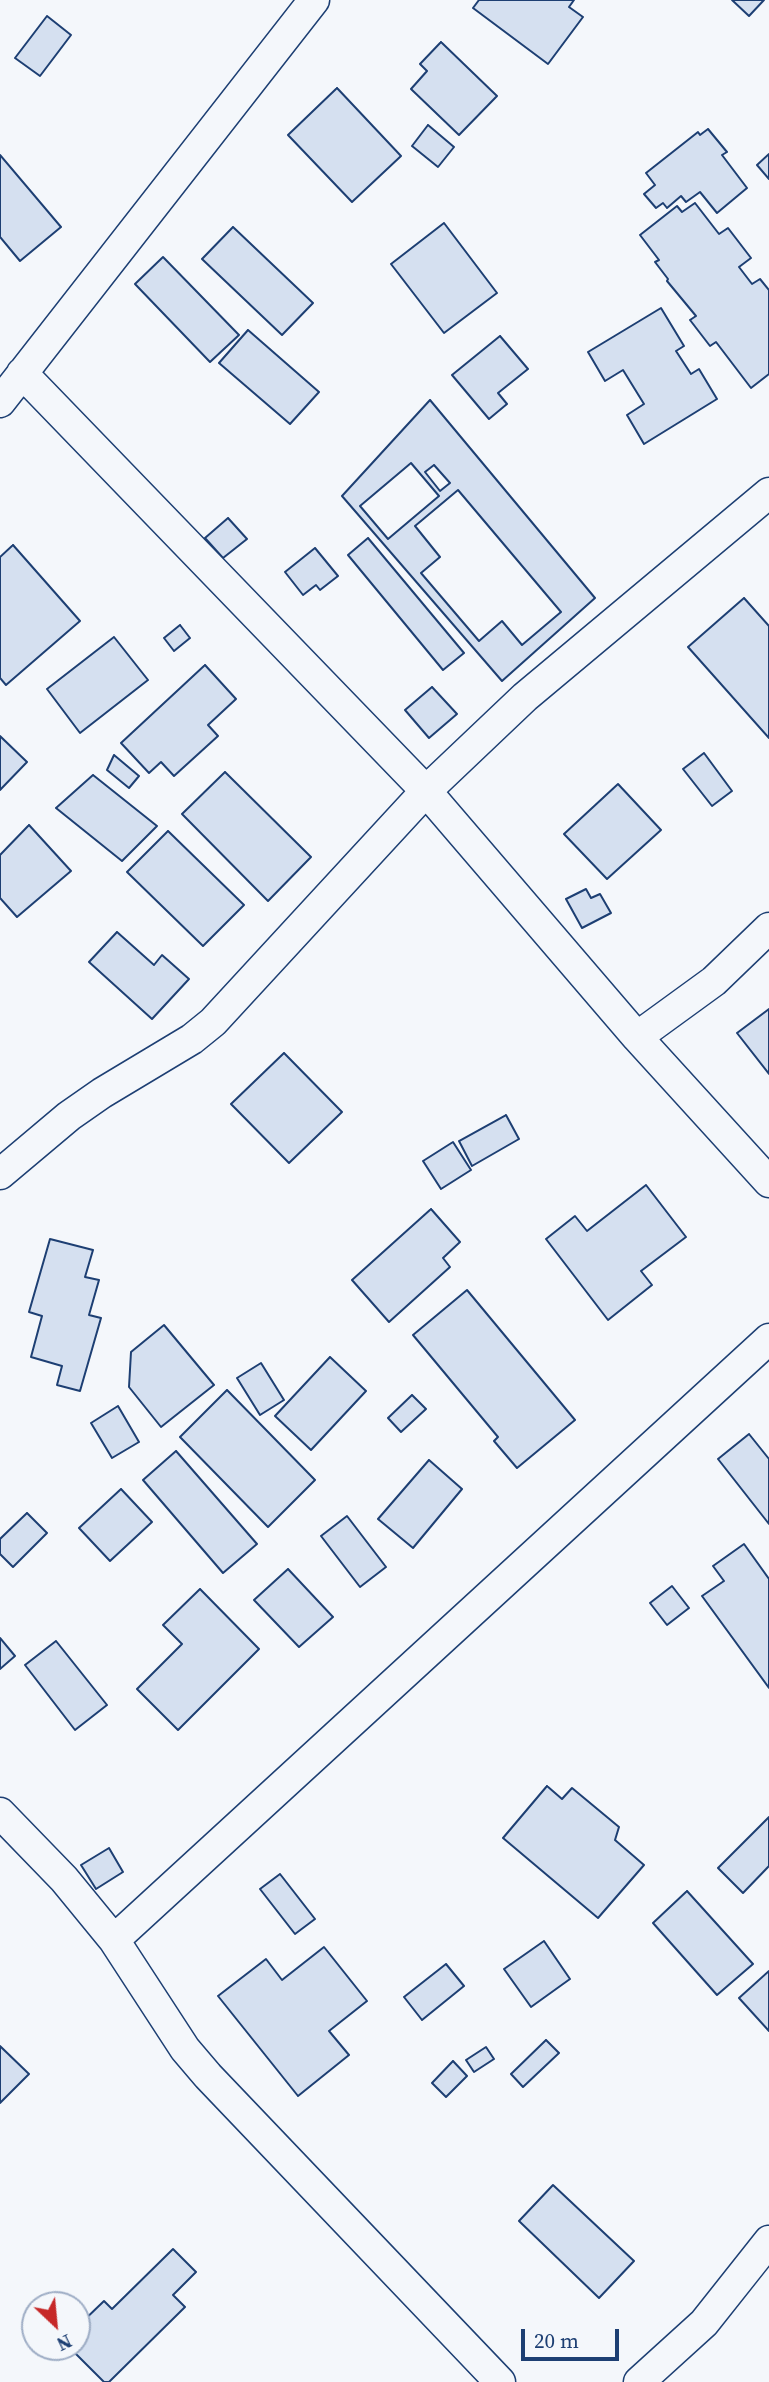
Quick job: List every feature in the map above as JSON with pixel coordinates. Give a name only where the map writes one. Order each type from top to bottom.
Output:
[{"type":"street","points":[[0,402],[314,0]]},
{"type":"street","points":[[22,373],[426,791],[637,1037],[769,1182]]},
{"type":"street","points":[[0,1174],[69,1116],[192,1039],[213,1022],[426,791],[525,697],[769,493]]},
{"type":"street","points":[[637,1037],[714,981],[769,928]]},
{"type":"street","points":[[114,1940],[769,1339]]},
{"type":"street","points":[[0,1813],[64,1879],[114,1940],[178,2038],[208,2076],[500,2382]]},
{"type":"street","points":[[639,2382],[704,2323],[769,2241]]},
{"type":"building","points":[[479,0],[574,0],[569,7],[583,17],[548,64],[473,8]]},
{"type":"building","points":[[732,0],[764,0],[749,16]]},
{"type":"building","points":[[47,16],[71,35],[40,76],[15,58]]},
{"type":"building","points":[[441,42],[497,96],[459,135],[411,89],[427,71],[420,64]]},
{"type":"building","points":[[337,88],[401,156],[352,202],[288,135]]},
{"type":"building","points":[[428,125],[454,147],[438,167],[412,146]]},
{"type":"building","points":[[708,129],[727,152],[722,155],[747,188],[717,213],[700,192],[686,202],[681,196],[667,208],[663,203],[656,208],[644,194],[655,185],[646,173],[698,132],[700,135]]},
{"type":"building","points":[[769,154],[769,179],[757,165]]},
{"type":"building","points":[[0,155],[61,227],[20,261],[0,237]]},
{"type":"building","points":[[695,203],[719,234],[728,228],[751,258],[739,267],[752,284],[760,279],[769,290],[769,374],[751,388],[716,342],[710,346],[690,320],[696,316],[667,281],[655,262],[659,260],[640,235],[677,206],[682,212]]},
{"type":"building","points":[[444,223],[497,293],[444,333],[391,264]]},
{"type":"building","points":[[233,227],[313,303],[282,335],[202,259]]},
{"type":"building","points":[[163,257],[239,335],[210,362],[135,284]]},
{"type":"building","points":[[661,308],[684,346],[676,351],[691,374],[699,369],[717,399],[644,444],[627,415],[644,404],[623,370],[605,381],[588,352]]},
{"type":"building","points":[[248,330],[319,392],[290,424],[219,363]]},
{"type":"building","points":[[500,336],[528,369],[498,393],[507,404],[489,419],[452,375]]},
{"type":"building","points":[[430,400],[595,598],[502,681],[342,496]]},
{"type":"building","points":[[411,463],[439,496],[388,539],[360,506]]},
{"type":"building","points":[[434,465],[450,483],[440,491],[425,472]]},
{"type":"building","points":[[458,490],[561,612],[522,645],[502,621],[479,641],[421,573],[440,557],[415,526]]},
{"type":"building","points":[[228,518],[247,539],[223,558],[205,538]]},
{"type":"building","points":[[368,538],[464,653],[443,670],[348,555]]},
{"type":"building","points":[[13,545],[80,621],[6,685],[0,678],[0,557]]},
{"type":"building","points":[[315,548],[338,576],[320,590],[316,585],[303,595],[285,572]]},
{"type":"building","points":[[744,598],[769,626],[769,738],[688,647]]},
{"type":"building","points":[[180,625],[190,638],[174,651],[164,638]]},
{"type":"building","points":[[114,637],[148,680],[80,733],[47,689]]},
{"type":"building","points":[[205,665],[236,699],[208,725],[218,736],[174,776],[161,762],[149,773],[121,743]]},
{"type":"building","points":[[432,687],[457,714],[429,738],[405,710]]},
{"type":"building","points":[[0,736],[27,762],[0,790]]},
{"type":"building","points":[[704,753],[732,791],[712,806],[683,769]]},
{"type":"building","points":[[114,755],[139,776],[129,788],[107,770]]},
{"type":"building","points":[[225,772],[311,857],[268,901],[182,814]]},
{"type":"building","points":[[93,775],[157,826],[122,861],[56,808]]},
{"type":"building","points":[[618,784],[661,830],[607,879],[564,834]]},
{"type":"building","points":[[29,825],[71,871],[17,917],[0,898],[0,855]]},
{"type":"building","points":[[168,831],[244,905],[203,946],[127,872]]},
{"type":"building","points":[[586,889],[591,898],[600,894],[611,913],[582,928],[566,899]]},
{"type":"building","points":[[117,932],[154,965],[162,955],[189,979],[152,1019],[89,962]]},
{"type":"building","points":[[769,1009],[769,1074],[737,1033]]},
{"type":"building","points":[[284,1053],[342,1112],[289,1163],[231,1104]]},
{"type":"building","points":[[506,1115],[519,1139],[472,1166],[459,1141]]},
{"type":"building","points":[[453,1142],[471,1170],[441,1189],[423,1161]]},
{"type":"building","points":[[646,1185],[686,1237],[641,1271],[652,1285],[608,1320],[546,1239],[575,1216],[587,1231]]},
{"type":"building","points":[[431,1209],[460,1242],[443,1258],[450,1267],[389,1322],[352,1280]]},
{"type":"building","points":[[50,1239],[93,1250],[85,1277],[99,1280],[89,1315],[101,1318],[80,1391],[57,1385],[62,1366],[31,1357],[42,1316],[29,1312]]},
{"type":"building","points":[[467,1290],[575,1420],[517,1468],[494,1441],[498,1437],[413,1335]]},
{"type":"building","points":[[164,1325],[214,1385],[161,1427],[129,1387],[131,1352]]},
{"type":"building","points":[[330,1357],[366,1391],[311,1450],[275,1416]]},
{"type":"building","points":[[261,1363],[284,1400],[260,1415],[237,1378]]},
{"type":"building","points":[[227,1390],[315,1480],[268,1527],[180,1437]]},
{"type":"building","points":[[412,1395],[426,1409],[401,1432],[388,1418]]},
{"type":"building","points":[[118,1406],[139,1442],[112,1458],[91,1423]]},
{"type":"building","points":[[749,1434],[769,1459],[769,1524],[718,1459]]},
{"type":"building","points":[[176,1451],[257,1544],[223,1573],[143,1480]]},
{"type":"building","points":[[429,1460],[462,1489],[413,1548],[378,1519]]},
{"type":"building","points":[[121,1489],[152,1522],[110,1561],[79,1528]]},
{"type":"building","points":[[27,1513],[47,1533],[13,1567],[0,1554],[0,1539]]},
{"type":"building","points":[[347,1516],[386,1567],[360,1587],[321,1536]]},
{"type":"building","points":[[744,1544],[769,1579],[769,1688],[702,1596],[724,1581],[713,1566]]},
{"type":"building","points":[[288,1569],[333,1617],[299,1647],[254,1600]]},
{"type":"building","points":[[672,1586],[689,1608],[667,1625],[650,1603]]},
{"type":"building","points":[[200,1589],[259,1649],[178,1730],[137,1689],[182,1644],[163,1625]]},
{"type":"building","points":[[0,1638],[15,1656],[0,1669]]},
{"type":"building","points":[[56,1641],[107,1705],[75,1730],[25,1665]]},
{"type":"building","points":[[547,1786],[562,1799],[572,1788],[619,1827],[615,1840],[644,1865],[598,1918],[503,1838]]},
{"type":"building","points":[[769,1817],[769,1866],[743,1893],[718,1868]]},
{"type":"building","points":[[109,1848],[123,1872],[96,1889],[81,1865]]},
{"type":"building","points":[[280,1874],[315,1919],[295,1934],[260,1889]]},
{"type":"building","points":[[687,1891],[753,1964],[717,1995],[653,1923]]},
{"type":"building","points":[[544,1941],[570,1979],[531,2007],[504,1969]]},
{"type":"building","points":[[324,1947],[367,2001],[329,2031],[349,2055],[298,2096],[218,1996],[266,1959],[282,1980]]},
{"type":"building","points":[[446,1964],[464,1986],[422,2020],[404,1997]]},
{"type":"building","points":[[769,1971],[769,2031],[739,1998]]},
{"type":"building","points":[[546,2040],[559,2053],[523,2087],[511,2074]]},
{"type":"building","points":[[0,2046],[29,2074],[0,2103]]},
{"type":"building","points":[[486,2047],[494,2059],[474,2072],[466,2060]]},
{"type":"building","points":[[453,2061],[467,2076],[446,2097],[432,2083]]},
{"type":"building","points":[[553,2185],[634,2261],[599,2298],[519,2221]]},
{"type":"building","points":[[173,2249],[196,2272],[173,2295],[185,2307],[109,2382],[104,2382],[83,2361],[91,2361],[91,2314],[104,2301],[112,2309]]}]
